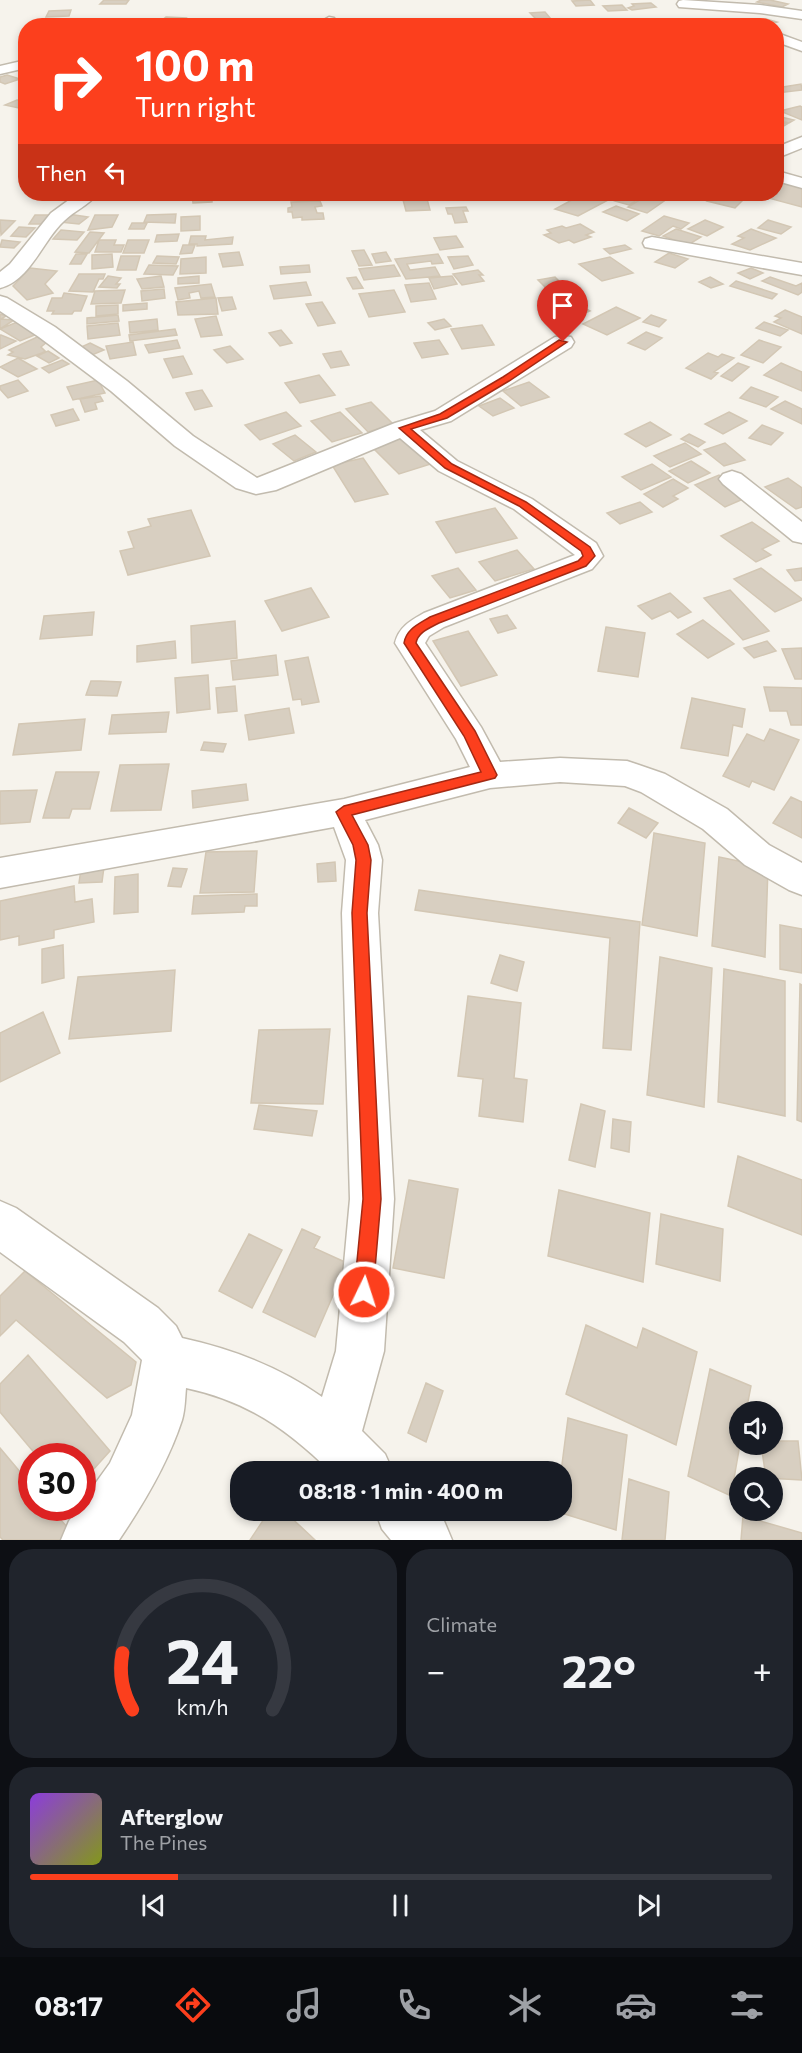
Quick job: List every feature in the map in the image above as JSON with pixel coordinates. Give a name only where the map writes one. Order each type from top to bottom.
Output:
[{"type":"street","points":[[677,2],[802,15]]},
{"type":"street","points":[[677,2],[720,18]]},
{"type":"street","points":[[784,40],[802,47]]},
{"type":"street","points":[[0,70],[18,66]]},
{"type":"street","points":[[784,137],[801,143]]},
{"type":"street","points":[[784,150],[801,143]]},
{"type":"street","points":[[784,178],[802,183]]},
{"type":"street","points":[[0,282],[17,268],[57,217],[79,201]]},
{"type":"street","points":[[652,243],[802,269]]},
{"type":"street","points":[[0,302],[47,332],[118,386],[184,441],[250,485],[267,485],[404,428],[443,416],[563,342]]},
{"type":"street","points":[[404,428],[448,466],[523,504],[586,549],[589,556],[582,563],[434,620],[418,629],[411,637],[410,643],[470,735],[490,775]]},
{"type":"street","points":[[732,479],[802,535]]},
{"type":"street","points":[[0,873],[344,812],[490,775],[560,770],[627,774],[640,777],[687,801],[715,819],[757,855],[802,880]]},
{"type":"street","points":[[344,812],[360,845],[364,860],[360,913],[372,1199],[351,1454]]},
{"type":"street","points":[[0,1224],[141,1325],[159,1343],[166,1359],[157,1419],[128,1480],[88,1540]]},
{"type":"street","points":[[166,1359],[225,1373],[277,1396],[351,1454]]},
{"type":"street","points":[[409,1521],[424,1540]]},
{"type":"building","points":[[104,0],[129,0],[126,4],[100,4]]},
{"type":"building","points":[[590,0],[594,5],[576,6],[572,1]]},
{"type":"building","points":[[761,0],[788,4],[782,7],[757,2]]},
{"type":"building","points":[[651,3],[656,7],[632,10],[628,8],[634,6],[632,4]]},
{"type":"building","points":[[622,5],[627,10],[608,11],[603,6]]},
{"type":"building","points":[[71,10],[69,16],[46,17],[49,11]]},
{"type":"building","points":[[545,12],[550,18],[535,18],[530,13]]},
{"type":"building","points":[[7,75],[18,80],[5,84],[0,82],[0,77]]},
{"type":"building","points":[[801,84],[802,90],[784,92],[784,87]]},
{"type":"building","points":[[17,100],[18,100],[18,108],[5,105]]},
{"type":"building","points":[[802,107],[802,120],[784,113],[784,110]]},
{"type":"building","points":[[784,118],[794,120],[789,123],[785,122]]},
{"type":"building","points":[[784,181],[802,186],[802,207],[780,201],[784,201]]},
{"type":"building","points":[[193,201],[212,201],[212,202],[193,203]]},
{"type":"building","points":[[320,201],[322,206],[315,207],[317,213],[323,213],[324,219],[302,220],[302,217],[293,218],[292,212],[288,212],[288,208],[292,207],[291,202]]},
{"type":"building","points":[[403,201],[428,201],[430,210],[406,211]]},
{"type":"building","points":[[570,201],[606,201],[578,216],[555,209]]},
{"type":"building","points":[[615,201],[635,201],[629,205]]},
{"type":"building","points":[[638,201],[664,201],[647,213],[628,207]]},
{"type":"building","points":[[707,201],[742,201],[735,208]]},
{"type":"building","points":[[616,206],[639,214],[627,221],[603,212]]},
{"type":"building","points":[[466,207],[468,211],[463,211],[467,222],[455,223],[452,214],[448,214],[446,208]]},
{"type":"building","points":[[68,214],[88,217],[79,224],[59,222]]},
{"type":"building","points":[[176,214],[175,223],[144,222],[147,215]]},
{"type":"building","points":[[35,215],[49,215],[43,224],[29,224]]},
{"type":"building","points":[[95,215],[118,215],[112,227],[88,230]]},
{"type":"building","points":[[200,216],[200,230],[181,231],[181,217]]},
{"type":"building","points":[[664,216],[689,223],[681,229],[673,226],[659,236],[642,231]]},
{"type":"building","points":[[0,220],[15,221],[1,235]]},
{"type":"building","points":[[705,220],[723,227],[707,236],[688,229]]},
{"type":"building","points":[[768,220],[791,227],[781,234],[758,228]]},
{"type":"building","points":[[132,223],[147,223],[144,229],[129,229]]},
{"type":"building","points":[[580,224],[594,232],[586,235],[591,237],[574,243],[569,240],[559,243],[544,235],[551,233],[547,230]]},
{"type":"building","points":[[19,227],[35,228],[26,237],[11,236]]},
{"type":"building","points":[[676,229],[701,237],[688,245],[663,236]]},
{"type":"building","points":[[751,229],[776,238],[750,250],[732,244],[744,238],[738,236]]},
{"type":"building","points":[[61,230],[84,232],[77,240],[53,239]]},
{"type":"building","points":[[90,232],[104,233],[89,253],[75,252]]},
{"type":"building","points":[[179,234],[177,241],[155,242],[157,235]]},
{"type":"building","points":[[191,236],[206,236],[205,240],[233,237],[232,244],[197,246],[197,244],[189,244]]},
{"type":"building","points":[[456,236],[463,247],[440,250],[434,238]]},
{"type":"building","points":[[2,240],[20,242],[14,248],[0,247]]},
{"type":"building","points":[[99,240],[116,240],[114,245],[124,245],[121,252],[95,252]]},
{"type":"building","points":[[128,240],[149,240],[144,253],[123,253]]},
{"type":"building","points":[[183,245],[195,245],[192,253],[180,254]]},
{"type":"building","points":[[625,245],[631,249],[610,254],[604,249]]},
{"type":"building","points":[[364,250],[372,265],[359,266],[352,251]]},
{"type":"building","points":[[239,252],[243,265],[223,267],[219,254]]},
{"type":"building","points":[[386,252],[391,261],[376,263],[372,254]]},
{"type":"building","points":[[669,253],[688,259],[675,268],[655,262]]},
{"type":"building","points":[[76,254],[87,254],[81,264],[70,264]]},
{"type":"building","points":[[112,254],[113,267],[92,269],[92,255]]},
{"type":"building","points":[[438,254],[443,263],[432,264],[431,261],[407,264],[410,270],[435,267],[440,276],[406,279],[395,259]]},
{"type":"building","points":[[121,256],[140,256],[136,270],[117,270]]},
{"type":"building","points":[[157,256],[179,257],[176,264],[153,263]]},
{"type":"building","points":[[468,256],[473,265],[454,269],[448,257]]},
{"type":"building","points":[[206,257],[206,273],[180,274],[181,259]]},
{"type":"building","points":[[610,257],[633,273],[602,281],[579,264]]},
{"type":"building","points":[[149,265],[178,266],[173,275],[144,274]]},
{"type":"building","points":[[309,265],[310,272],[281,274],[280,267]]},
{"type":"building","points":[[394,265],[400,276],[364,280],[359,269]]},
{"type":"building","points":[[30,268],[57,271],[45,284],[53,293],[27,300],[13,286]]},
{"type":"building","points":[[751,268],[763,273],[750,279],[738,273]]},
{"type":"building","points":[[478,270],[483,275],[479,275],[484,281],[462,285],[453,274]]},
{"type":"building","points":[[79,274],[105,274],[103,279],[99,279],[93,292],[69,291]]},
{"type":"building","points":[[108,276],[121,278],[116,284],[120,284],[117,288],[99,287]]},
{"type":"building","points":[[161,276],[164,287],[142,289],[137,279]]},
{"type":"building","points":[[199,276],[199,283],[178,284],[178,278]]},
{"type":"building","points":[[452,276],[457,284],[434,289],[429,278]]},
{"type":"building","points":[[356,277],[363,288],[353,289],[347,278]]},
{"type":"building","points":[[555,277],[569,291],[552,294],[538,280]]},
{"type":"building","points":[[710,277],[723,284],[711,288],[699,282]]},
{"type":"building","points":[[770,277],[796,286],[802,283],[802,292],[798,295],[762,281]]},
{"type":"building","points":[[736,281],[777,294],[772,299],[730,286]]},
{"type":"building","points":[[306,282],[311,295],[274,299],[270,286]]},
{"type":"building","points":[[429,283],[436,299],[411,302],[405,285]]},
{"type":"building","points":[[211,284],[215,297],[201,298],[199,291],[189,293],[190,298],[178,300],[175,288]]},
{"type":"building","points":[[164,289],[165,298],[142,301],[141,291]]},
{"type":"building","points":[[125,290],[121,303],[91,304],[95,291]]},
{"type":"building","points":[[394,290],[405,312],[369,317],[359,294]]},
{"type":"building","points":[[64,293],[87,296],[81,311],[74,311],[72,314],[52,314],[54,311],[47,311],[52,298],[62,298]]},
{"type":"building","points":[[232,297],[236,309],[222,311],[218,298]]},
{"type":"building","points":[[216,298],[218,314],[178,315],[176,302]]},
{"type":"building","points":[[322,302],[335,323],[318,326],[306,304]]},
{"type":"building","points":[[147,303],[147,309],[123,311],[123,305]]},
{"type":"building","points":[[575,303],[590,311],[580,315],[565,306]]},
{"type":"building","points":[[118,305],[118,314],[96,316],[96,306]]},
{"type":"building","points":[[616,307],[640,318],[607,335],[583,324]]},
{"type":"building","points":[[785,310],[802,317],[802,334],[774,322],[781,318],[775,316]]},
{"type":"building","points":[[0,314],[6,316],[1,319],[14,320],[0,329]]},
{"type":"building","points":[[118,315],[119,321],[87,324],[87,318]]},
{"type":"building","points":[[651,315],[666,320],[659,327],[643,322]]},
{"type":"building","points":[[216,316],[222,335],[201,337],[195,319]]},
{"type":"building","points":[[157,319],[158,330],[130,333],[129,322]]},
{"type":"building","points":[[444,319],[451,326],[435,330],[428,323]]},
{"type":"building","points":[[22,320],[42,332],[20,341],[0,329]]},
{"type":"building","points":[[764,322],[788,330],[780,336],[756,328]]},
{"type":"building","points":[[118,323],[120,335],[88,339],[87,326]]},
{"type":"building","points":[[482,325],[494,345],[462,349],[451,329]]},
{"type":"building","points":[[175,329],[177,335],[130,341],[129,335]]},
{"type":"building","points":[[281,330],[292,343],[280,346],[269,333]]},
{"type":"building","points":[[646,332],[662,338],[645,350],[628,343]]},
{"type":"building","points":[[1,335],[16,341],[0,349]]},
{"type":"building","points":[[37,337],[47,342],[41,347],[45,351],[42,353],[25,359],[8,355],[13,352],[9,350]]},
{"type":"building","points":[[177,340],[180,348],[149,353],[145,345]]},
{"type":"building","points":[[439,340],[448,354],[422,358],[414,343]]},
{"type":"building","points":[[759,340],[781,347],[763,363],[741,355]]},
{"type":"building","points":[[133,342],[136,355],[110,359],[106,346]]},
{"type":"building","points":[[90,343],[104,350],[92,355],[79,348]]},
{"type":"building","points":[[230,346],[243,359],[227,363],[214,350]]},
{"type":"building","points":[[48,351],[59,358],[49,363],[37,356]]},
{"type":"building","points":[[341,351],[349,365],[331,368],[323,354]]},
{"type":"building","points":[[708,353],[718,357],[722,354],[734,358],[714,372],[718,373],[711,379],[686,368]]},
{"type":"building","points":[[183,356],[192,374],[173,378],[164,359]]},
{"type":"building","points":[[18,358],[37,369],[18,377],[0,367]]},
{"type":"building","points":[[62,360],[69,364],[49,373],[42,368]]},
{"type":"building","points":[[738,363],[749,367],[732,381],[721,376]]},
{"type":"building","points":[[781,363],[802,372],[802,391],[764,375]]},
{"type":"building","points":[[319,375],[335,395],[300,403],[285,383]]},
{"type":"building","points":[[18,380],[28,391],[8,398],[0,386]]},
{"type":"building","points":[[98,380],[105,393],[73,400],[67,387]]},
{"type":"building","points":[[529,382],[549,397],[521,406],[503,391]]},
{"type":"building","points":[[751,387],[778,397],[766,407],[740,398]]},
{"type":"building","points":[[202,390],[212,406],[195,410],[186,393]]},
{"type":"building","points":[[100,396],[103,401],[95,403],[97,409],[85,412],[80,399]]},
{"type":"building","points":[[500,398],[514,408],[493,416],[479,406]]},
{"type":"building","points":[[785,401],[802,409],[802,424],[771,409]]},
{"type":"building","points":[[371,402],[393,424],[368,432],[346,409]]},
{"type":"building","points":[[73,409],[79,420],[56,426],[51,415]]},
{"type":"building","points":[[286,412],[301,426],[260,440],[245,425]]},
{"type":"building","points":[[340,412],[362,433],[332,442],[311,421]]},
{"type":"building","points":[[729,412],[747,421],[723,434],[705,424]]},
{"type":"building","points":[[650,422],[671,435],[646,447],[625,434]]},
{"type":"building","points":[[762,425],[783,433],[771,445],[749,438]]},
{"type":"building","points":[[689,434],[705,442],[698,447],[681,439]]},
{"type":"building","points":[[295,435],[316,452],[294,461],[273,444]]},
{"type":"building","points":[[407,436],[434,463],[399,474],[372,447]]},
{"type":"building","points":[[685,443],[701,454],[670,467],[654,456]]},
{"type":"building","points":[[725,443],[745,460],[724,466],[704,450]]},
{"type":"building","points":[[363,458],[388,494],[355,502],[332,465]]},
{"type":"building","points":[[691,461],[710,473],[688,483],[669,471]]},
{"type":"building","points":[[652,464],[671,477],[641,490],[622,477]]},
{"type":"building","points":[[719,475],[750,496],[725,507],[695,485]]},
{"type":"building","points":[[788,478],[802,488],[802,507],[796,509],[765,487]]},
{"type":"building","points":[[673,479],[688,488],[673,496],[678,499],[663,507],[644,494]]},
{"type":"building","points":[[640,502],[652,512],[620,524],[607,513]]},
{"type":"building","points":[[495,508],[517,538],[456,553],[436,522]]},
{"type":"building","points":[[191,510],[210,556],[128,575],[120,551],[134,548],[128,532],[151,526],[148,519]]},
{"type":"building","points":[[752,522],[779,541],[762,549],[771,555],[756,562],[721,536]]},
{"type":"building","points":[[517,550],[534,569],[495,581],[479,562]]},
{"type":"building","points":[[458,568],[476,590],[450,598],[432,576]]},
{"type":"building","points":[[761,568],[802,600],[775,612],[734,579]]},
{"type":"building","points":[[802,568],[802,580],[795,581],[787,570]]},
{"type":"building","points":[[311,588],[329,617],[282,631],[265,601]]},
{"type":"building","points":[[730,590],[769,631],[743,640],[704,598]]},
{"type":"building","points":[[670,593],[691,612],[678,618],[670,611],[652,619],[638,606]]},
{"type":"building","points":[[94,612],[92,635],[40,639],[44,616]]},
{"type":"building","points":[[507,615],[516,628],[498,633],[490,619]]},
{"type":"building","points":[[703,620],[734,644],[708,658],[677,634]]},
{"type":"building","points":[[235,621],[237,658],[192,663],[191,626]]},
{"type":"building","points":[[606,627],[645,633],[638,677],[598,671]]},
{"type":"building","points":[[468,631],[497,675],[461,686],[433,641]]},
{"type":"building","points":[[175,641],[176,658],[137,662],[137,646]]},
{"type":"building","points":[[767,641],[776,651],[754,658],[744,648]]},
{"type":"building","points":[[802,648],[802,679],[795,679],[782,649]]},
{"type":"building","points":[[276,655],[278,675],[233,680],[231,661]]},
{"type":"building","points":[[308,657],[319,702],[302,705],[301,699],[293,700],[285,661]]},
{"type":"building","points":[[208,675],[210,709],[177,713],[175,678]]},
{"type":"building","points":[[91,681],[121,682],[117,696],[86,695]]},
{"type":"building","points":[[235,686],[237,711],[218,713],[216,688]]},
{"type":"building","points":[[764,687],[802,688],[802,725],[791,725],[787,711],[770,711]]},
{"type":"building","points":[[692,698],[745,709],[742,727],[733,725],[728,756],[681,748]]},
{"type":"building","points":[[289,708],[294,733],[249,740],[245,715]]},
{"type":"building","points":[[169,712],[166,732],[109,734],[112,715]]},
{"type":"building","points":[[85,719],[81,750],[13,755],[19,724]]},
{"type":"building","points":[[770,729],[799,740],[774,790],[752,781],[749,787],[723,776],[747,734],[764,741]]},
{"type":"building","points":[[204,742],[226,744],[223,752],[201,750]]},
{"type":"building","points":[[169,764],[161,810],[111,811],[120,765]]},
{"type":"building","points":[[56,772],[99,772],[90,809],[72,809],[69,818],[43,818]]},
{"type":"building","points":[[246,784],[248,800],[193,808],[192,791]]},
{"type":"building","points":[[37,790],[30,822],[0,824],[0,791]]},
{"type":"building","points":[[791,797],[802,802],[802,838],[773,823]]},
{"type":"building","points":[[629,808],[658,823],[646,838],[618,823]]},
{"type":"building","points":[[654,833],[705,843],[697,936],[642,925]]},
{"type":"building","points":[[257,851],[254,892],[200,893],[206,852]]},
{"type":"building","points":[[719,857],[768,867],[765,957],[712,946]]},
{"type":"building","points":[[335,862],[336,881],[318,882],[317,864]]},
{"type":"building","points":[[104,867],[102,882],[79,883],[81,869]]},
{"type":"building","points":[[173,868],[187,869],[181,887],[168,886]]},
{"type":"building","points":[[138,874],[138,912],[114,914],[115,877]]},
{"type":"building","points":[[74,886],[75,902],[92,899],[94,922],[54,930],[54,938],[19,945],[19,936],[0,940],[0,901]]},
{"type":"building","points":[[419,890],[640,922],[631,1050],[603,1048],[610,938],[415,910]]},
{"type":"building","points":[[257,894],[257,906],[245,906],[244,912],[192,914],[194,896]]},
{"type":"building","points":[[780,925],[802,929],[802,973],[780,969]]},
{"type":"building","points":[[63,945],[64,978],[42,983],[42,949]]},
{"type":"building","points":[[500,955],[524,962],[517,991],[491,983]]},
{"type":"building","points":[[660,957],[712,968],[704,1107],[647,1095]]},
{"type":"building","points":[[724,969],[785,981],[785,1116],[718,1102]]},
{"type":"building","points":[[175,970],[171,1031],[69,1039],[78,977]]},
{"type":"building","points":[[800,984],[802,985],[802,1122],[797,1120]]},
{"type":"building","points":[[468,996],[521,1003],[514,1078],[527,1080],[523,1122],[479,1116],[483,1079],[458,1076]]},
{"type":"building","points":[[43,1012],[60,1053],[0,1082],[0,1033]]},
{"type":"building","points":[[330,1029],[323,1104],[251,1103],[259,1030]]},
{"type":"building","points":[[581,1104],[605,1111],[595,1167],[569,1160]]},
{"type":"building","points":[[259,1105],[317,1111],[312,1136],[254,1129]]},
{"type":"building","points":[[613,1119],[631,1122],[629,1152],[611,1148]]},
{"type":"building","points":[[738,1156],[802,1180],[802,1235],[728,1206]]},
{"type":"building","points":[[409,1180],[458,1189],[444,1278],[393,1268]]},
{"type":"building","points":[[559,1190],[650,1213],[643,1282],[548,1256]]},
{"type":"building","points":[[661,1214],[723,1229],[720,1281],[656,1264]]},
{"type":"building","points":[[302,1229],[320,1237],[314,1248],[347,1263],[315,1337],[263,1312]]},
{"type":"building","points":[[249,1234],[282,1250],[252,1308],[219,1291]]},
{"type":"building","points":[[25,1271],[136,1362],[131,1385],[107,1398],[16,1320],[0,1336],[0,1296]]},
{"type":"building","points":[[586,1325],[637,1348],[643,1328],[697,1352],[676,1445],[566,1394]]},
{"type":"building","points":[[28,1355],[110,1451],[96,1466],[96,1443],[26,1443],[0,1412],[0,1384]]},
{"type":"building","points":[[710,1369],[751,1386],[748,1401],[729,1401],[729,1455],[738,1455],[736,1467],[729,1467],[729,1495],[688,1476]]},
{"type":"building","points":[[426,1383],[443,1391],[426,1442],[408,1433]]},
{"type":"building","points":[[568,1418],[627,1435],[616,1530],[572,1516],[572,1461],[562,1461]]},
{"type":"building","points":[[783,1441],[798,1441],[802,1480],[783,1479],[783,1467],[764,1467],[763,1455],[783,1455]]},
{"type":"building","points":[[0,1448],[18,1469],[18,1521],[62,1521],[69,1529],[60,1540],[3,1540],[0,1537]]},
{"type":"building","points":[[629,1479],[669,1492],[665,1540],[622,1540]]},
{"type":"building","points":[[263,1521],[295,1521],[315,1540],[250,1540]]},
{"type":"building","points":[[743,1521],[760,1521],[802,1533],[802,1540],[741,1540]]},
{"type":"route","points":[[364,1292],[372,1199],[360,913],[364,860],[360,845],[344,812],[490,775],[470,735],[410,643],[411,637],[418,629],[434,620],[516,591],[582,563],[589,556],[586,549],[523,504],[448,466],[404,428],[443,416],[563,342]]}]
